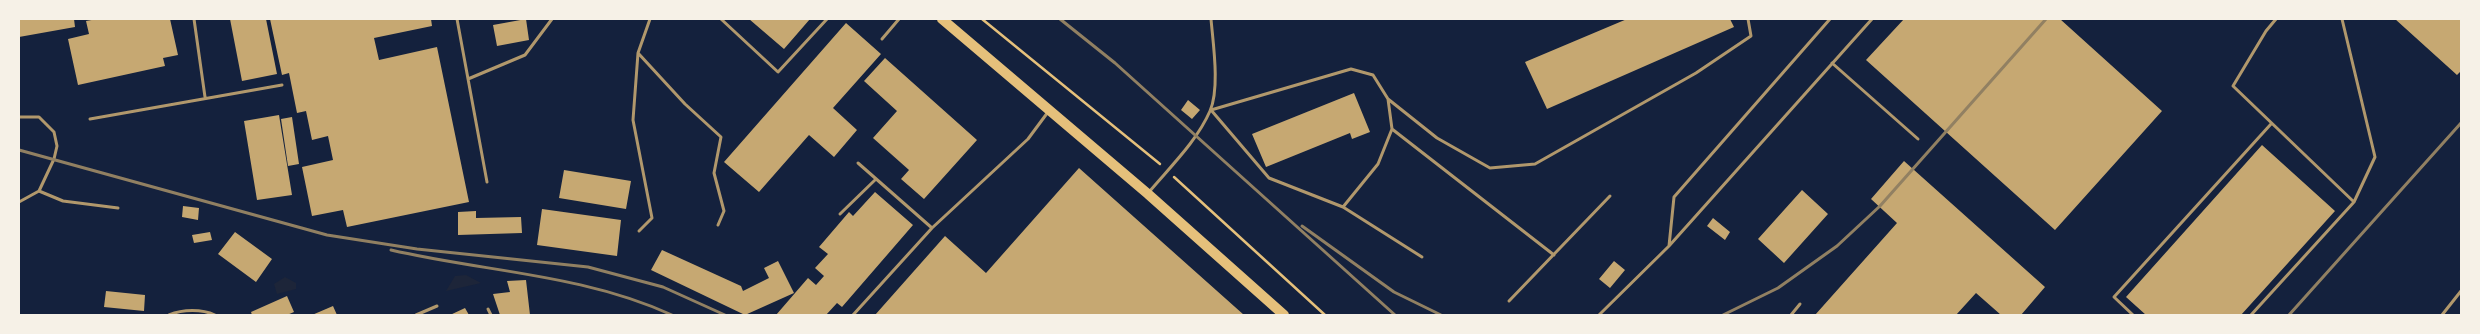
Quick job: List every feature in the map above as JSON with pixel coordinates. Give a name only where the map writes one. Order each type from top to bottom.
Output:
[{"type":"main road","points":[[942,19],[1148,194],[1284,315]]},
{"type":"lane","points":[[194,19],[205,97]]},
{"type":"lane","points":[[457,19],[486,182]]},
{"type":"lane","points":[[468,79],[525,55],[552,19]]},
{"type":"lane","points":[[639,231],[652,218],[633,120],[638,53],[650,19]]},
{"type":"lane","points":[[721,19],[778,72],[827,19]]},
{"type":"lane","points":[[882,39],[899,19]]},
{"type":"lane","points":[[1148,194],[1196,135],[1210,110],[1215,72],[1211,19]]},
{"type":"lane","points":[[1210,110],[1351,69],[1373,75],[1388,99],[1437,138],[1490,168],[1534,164],[1696,73],[1751,36],[1748,19]]},
{"type":"lane","points":[[1669,246],[1674,197],[1830,19]]},
{"type":"lane","points":[[1599,315],[1669,246],[1872,19]]},
{"type":"lane","points":[[2276,19],[2266,31],[2233,86],[2354,202]]},
{"type":"lane","points":[[2251,315],[2354,202],[2375,157],[2342,19]]},
{"type":"lane","points":[[638,53],[684,104],[721,137],[714,173],[724,211],[718,225]]},
{"type":"lane","points":[[1832,63],[1918,139]]},
{"type":"lane","points":[[90,119],[205,97],[282,85]]},
{"type":"lane","points":[[1343,207],[1378,164],[1392,129],[1388,99]]},
{"type":"lane","points":[[853,315],[932,228],[1028,139],[1050,110]]},
{"type":"lane","points":[[1210,110],[1269,178],[1343,207],[1422,257]]},
{"type":"lane","points":[[19,117],[39,117],[54,132],[57,146],[54,160],[39,191],[19,202]]},
{"type":"lane","points":[[2133,315],[2114,298],[2271,124]]},
{"type":"lane","points":[[1392,129],[1554,255]]},
{"type":"lane","points":[[858,163],[932,228]]},
{"type":"lane","points":[[840,214],[876,179]]},
{"type":"lane","points":[[39,191],[63,200],[118,208]]},
{"type":"lane","points":[[1510,301],[1610,196]]},
{"type":"lane","points":[[2442,315],[2461,292]]},
{"type":"lane","points":[[1791,315],[1800,304]]},
{"type":"lane","points":[[416,315],[436,306]]},
{"type":"lane","points":[[488,309],[491,315]]},
{"type":"lane","points":[[169,315],[176,312],[206,310],[215,315]]},
{"type":"path","points":[[982,19],[1167,170],[1325,315]]},
{"type":"shaded area","points":[[466,275],[481,283],[446,291],[455,276]]},
{"type":"shaded area","points":[[285,277],[296,283],[296,289],[277,294],[274,284]]},
{"type":"building","points":[[19,19],[74,19],[75,27],[19,37]]},
{"type":"building","points":[[97,19],[170,19],[178,55],[163,58],[165,66],[78,85],[68,39],[89,34],[86,21]]},
{"type":"building","points":[[230,19],[266,19],[277,74],[242,81]]},
{"type":"building","points":[[270,19],[431,19],[432,26],[374,38],[379,60],[437,47],[469,202],[347,227],[343,210],[312,216],[302,167],[333,160],[328,136],[312,140],[306,111],[297,113],[289,73],[282,75]]},
{"type":"building","points":[[526,19],[529,40],[497,46],[493,25]]},
{"type":"building","points":[[749,19],[810,19],[784,49]]},
{"type":"building","points":[[1627,19],[1730,19],[1734,27],[1547,109],[1525,62]]},
{"type":"building","points":[[1904,19],[2060,19],[2162,111],[2055,230],[1866,60]]},
{"type":"building","points":[[2395,19],[2461,19],[2461,71],[2457,75]]},
{"type":"building","points":[[846,23],[881,54],[833,108],[857,130],[834,157],[809,135],[759,192],[724,162]]},
{"type":"building","points":[[885,58],[977,140],[924,199],[901,179],[909,170],[873,138],[897,111],[864,81]]},
{"type":"building","points":[[1354,93],[1370,132],[1352,139],[1350,133],[1266,167],[1252,134]]},
{"type":"building","points":[[1188,100],[1200,110],[1192,119],[1181,110]]},
{"type":"building","points":[[279,115],[292,195],[257,200],[244,121]]},
{"type":"building","points":[[292,117],[299,164],[288,166],[281,119]]},
{"type":"building","points":[[2262,145],[2335,211],[2241,315],[2146,315],[2126,297]]},
{"type":"building","points":[[1904,161],[2045,287],[2021,315],[2001,315],[1976,293],[1956,315],[1815,315],[1897,223],[1871,199]]},
{"type":"building","points":[[1079,168],[1244,315],[875,315],[945,236],[986,273]]},
{"type":"building","points":[[564,170],[631,181],[626,209],[559,198]]},
{"type":"building","points":[[1802,190],[1828,214],[1784,263],[1758,239]]},
{"type":"building","points":[[875,192],[913,225],[842,307],[837,303],[826,315],[776,315],[808,278],[816,285],[824,276],[815,268],[828,254],[819,247],[849,212],[853,216]]},
{"type":"building","points":[[183,206],[199,208],[198,220],[182,217]]},
{"type":"building","points":[[542,209],[621,220],[617,256],[537,245]]},
{"type":"building","points":[[476,211],[476,218],[521,217],[522,233],[458,235],[458,212]]},
{"type":"building","points":[[1713,218],[1730,232],[1725,240],[1707,226]]},
{"type":"building","points":[[210,232],[212,240],[194,243],[192,235]]},
{"type":"building","points":[[235,232],[272,259],[256,282],[218,254]]},
{"type":"building","points":[[662,250],[741,286],[743,291],[769,278],[764,268],[778,261],[794,293],[745,315],[651,270]]},
{"type":"building","points":[[1614,261],[1625,270],[1610,288],[1599,279]]},
{"type":"building","points":[[526,280],[530,315],[500,315],[493,294],[510,292],[507,281]]},
{"type":"building","points":[[106,291],[145,295],[144,311],[104,307]]},
{"type":"building","points":[[287,296],[294,312],[287,315],[252,315],[251,312]]},
{"type":"building","points":[[333,306],[337,315],[312,315]]},
{"type":"building","points":[[465,308],[469,315],[450,315]]},
{"type":"railway","points":[[1060,19],[1115,63],[1395,315]]},
{"type":"railway","points":[[1723,315],[1778,288],[1837,246],[1880,206],[2046,19]]},
{"type":"railway","points":[[2289,315],[2461,123]]},
{"type":"railway","points":[[19,150],[327,235],[417,249],[588,267],[663,287],[725,315]]},
{"type":"railway","points":[[1302,226],[1394,292],[1441,315]]},
{"type":"railway","points":[[391,250],[569,282],[638,301],[672,315]]}]
